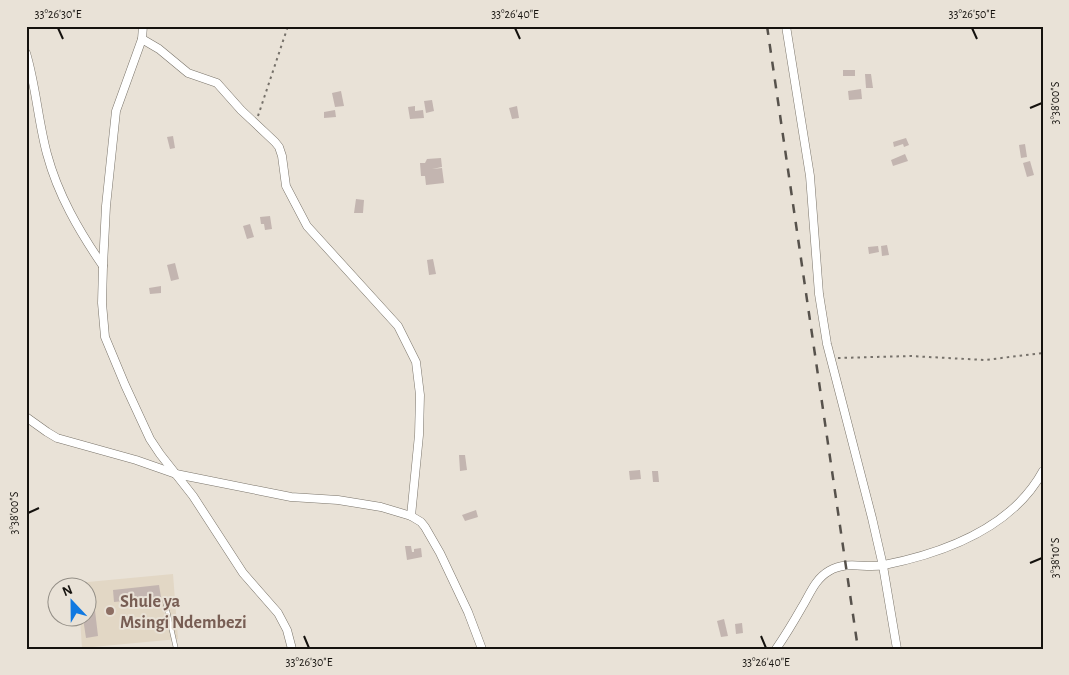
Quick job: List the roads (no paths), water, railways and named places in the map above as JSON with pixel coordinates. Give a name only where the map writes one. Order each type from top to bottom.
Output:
[{"type":"street","points":[[144,26],[142,39],[116,111],[106,206],[103,266],[102,303],[105,337],[141,421],[160,454],[193,496],[243,573],[278,613],[287,630],[292,649]]},
{"type":"street","points":[[786,26],[810,176],[819,294],[830,358],[859,465],[883,566],[897,649]]},
{"type":"street","points":[[142,39],[188,73],[217,83],[256,123],[280,150],[286,186],[307,226],[398,326],[416,362],[420,395],[419,434],[412,516]]},
{"type":"street","points":[[26,53],[38,102],[47,154],[57,186],[84,239],[103,266]]},
{"type":"street","points":[[26,417],[57,438],[136,460],[176,474],[291,496],[381,506],[412,516],[425,527],[440,553],[468,612],[482,649]]},
{"type":"street","points":[[776,649],[822,576],[830,570],[846,564],[883,566],[942,550],[976,535],[994,524],[1016,505],[1043,471]]},
{"type":"lane","points":[[165,601],[176,649]]},
{"type":"railway","points":[[767,26],[858,649]]},
{"type":"place","name":"Shule ya Msingi Ndembezi","points":[[110,611]]}]
